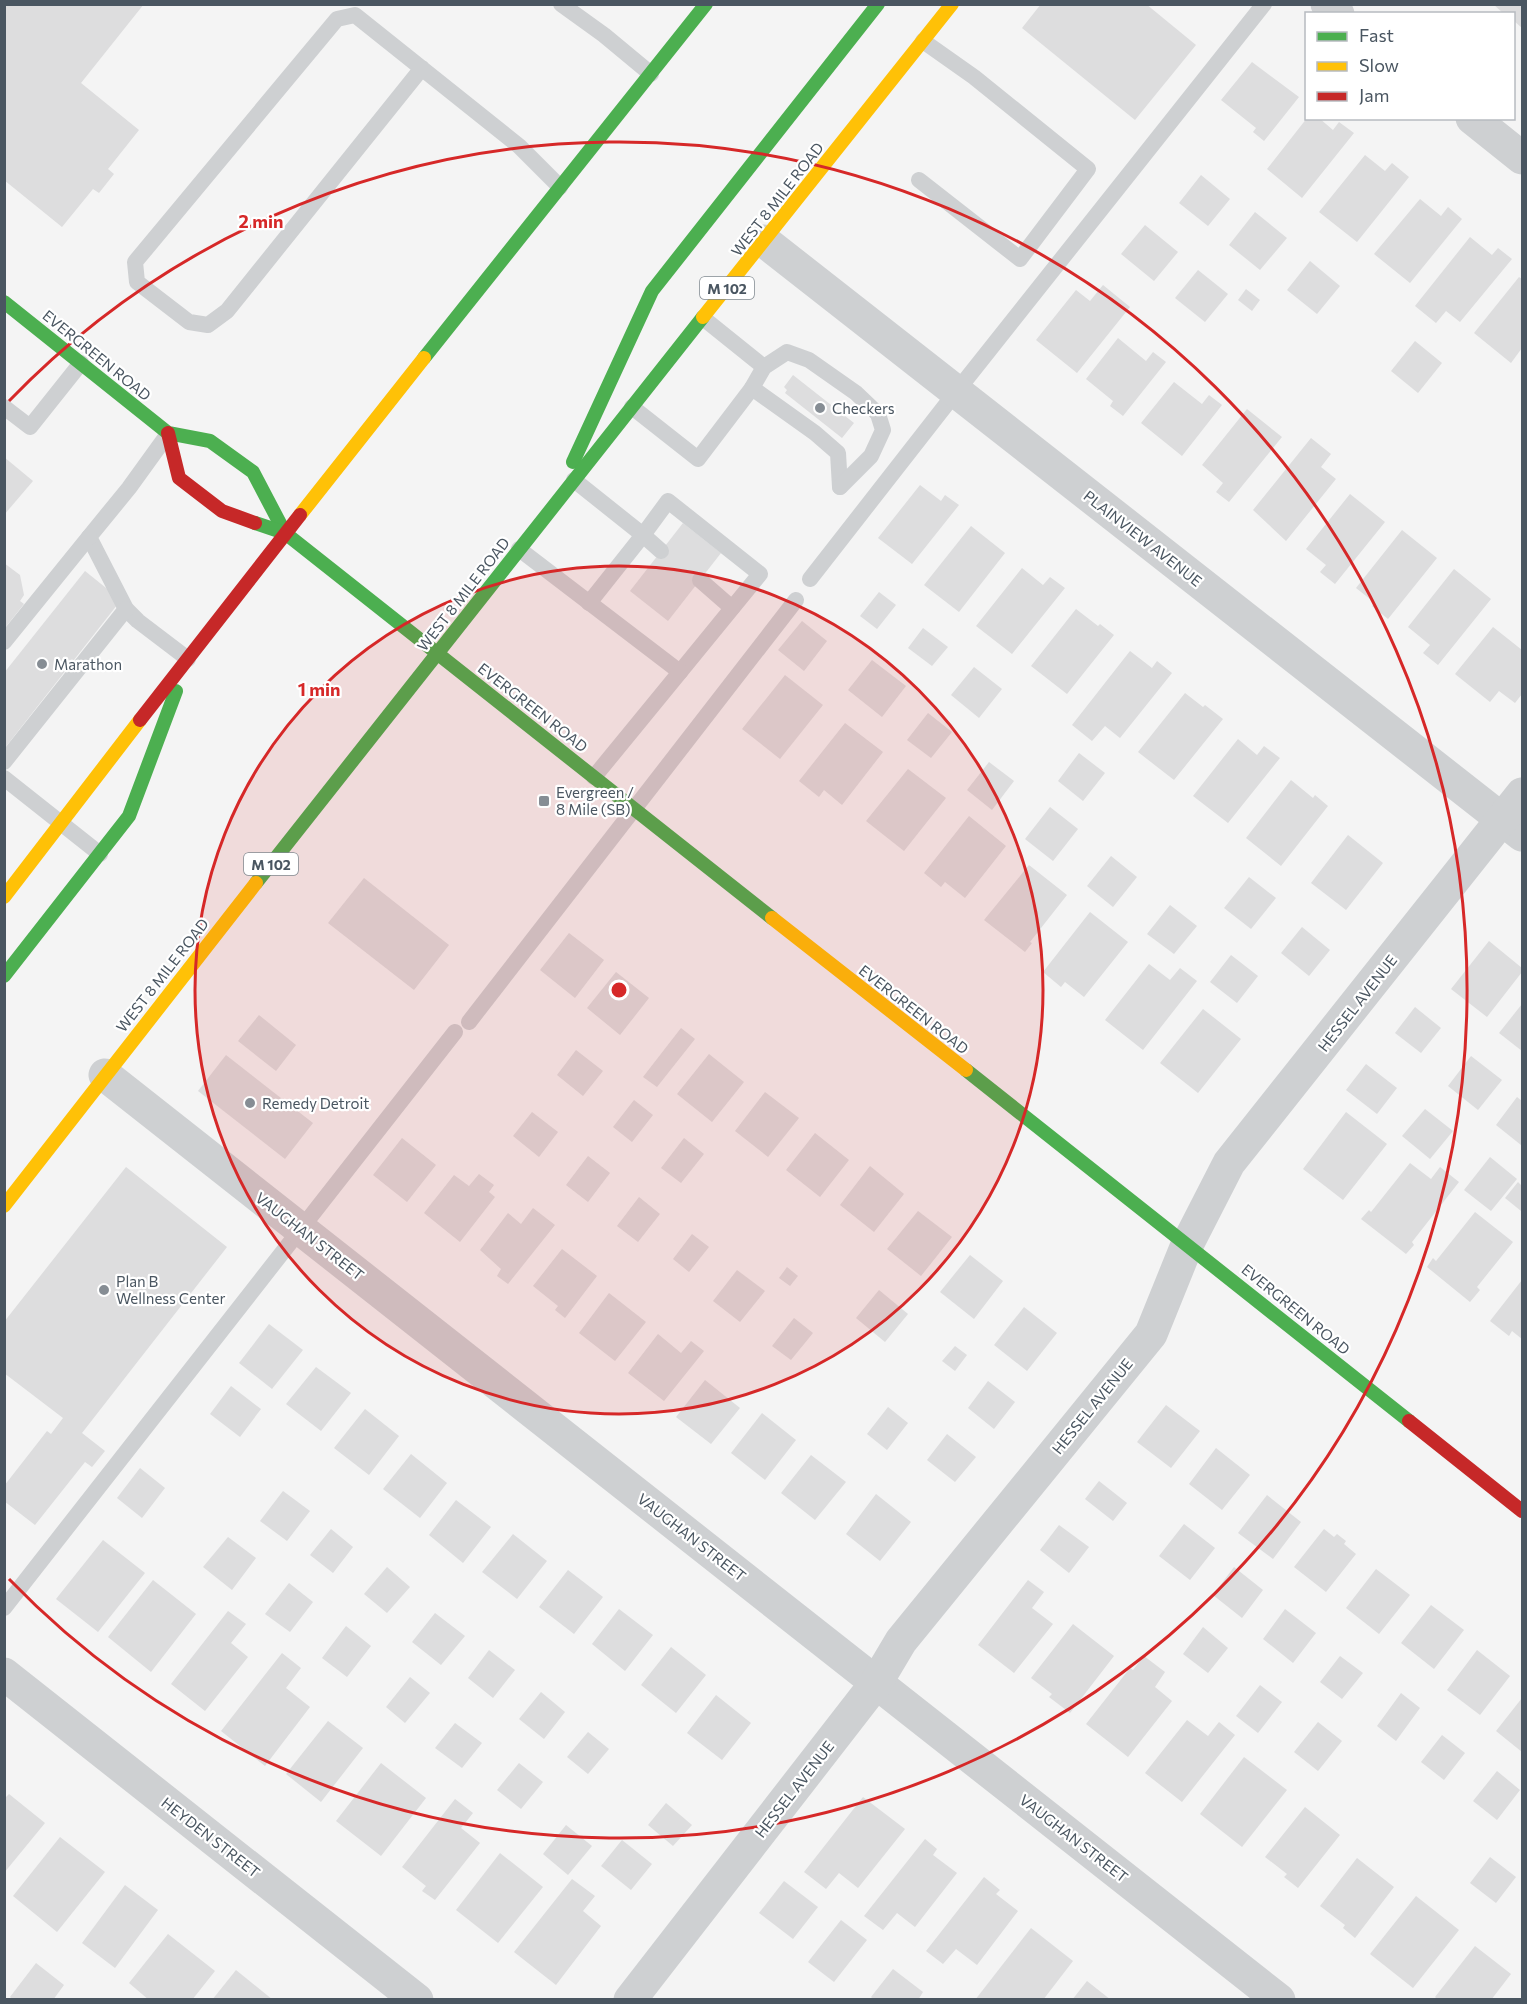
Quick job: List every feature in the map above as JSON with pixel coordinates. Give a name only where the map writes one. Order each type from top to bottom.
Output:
[{"type":"main road","points":[[4,897],[225,609],[706,4]]},
{"type":"main road","points":[[551,510],[652,291],[878,4]]},
{"type":"main road","name":"WEST 8 MILE ROAD","points":[[4,1206],[519,549],[952,4]]},
{"type":"main road","name":"EVERGREEN ROAD","points":[[4,302],[168,433],[210,441],[253,472],[285,533]]},
{"type":"main road","name":"EVERGREEN ROAD","points":[[168,433],[179,477],[222,511],[285,533],[1522,1511]]},
{"type":"main road","points":[[4,976],[129,816],[188,659]]},
{"type":"street","points":[[1474,120],[1522,158]]},
{"type":"street","name":"PLAINVIEW AVENUE","points":[[764,241],[1512,827]]},
{"type":"street","name":"HESSEL AVENUE","points":[[630,2000],[876,1683],[901,1641],[1151,1334],[1187,1245],[1229,1163],[1512,827],[1522,794]]},
{"type":"street","name":"VAUGHAN STREET","points":[[105,1075],[1279,2000]]},
{"type":"street","name":"HEYDEN STREET","points":[[4,1674],[417,2000]]},
{"type":"lane","points":[[561,4],[604,35],[651,74]]},
{"type":"lane","points":[[810,579],[1264,4]]},
{"type":"lane","points":[[422,68],[227,311],[208,325],[189,322],[137,282],[135,262],[337,19],[355,15],[422,68],[519,146],[560,188]]},
{"type":"lane","points":[[919,180],[1020,259],[1088,169],[974,77],[923,41]]},
{"type":"lane","points":[[703,318],[764,367]]},
{"type":"lane","points":[[632,407],[698,459],[752,388],[764,367],[786,352],[809,360],[856,393],[878,414],[883,430],[871,456],[840,487],[838,453],[815,433],[752,388]]},
{"type":"lane","points":[[4,407],[30,427],[81,363]]},
{"type":"lane","points":[[4,642],[129,488],[168,433]]},
{"type":"lane","points":[[574,480],[661,551]]},
{"type":"lane","points":[[588,603],[668,501],[760,574],[594,777]]},
{"type":"lane","points":[[89,537],[126,609],[138,621],[188,659]]},
{"type":"lane","points":[[519,549],[680,672]]},
{"type":"lane","points":[[700,580],[732,608]]},
{"type":"lane","points":[[4,1608],[300,1228],[462,1027],[796,600]]},
{"type":"lane","points":[[4,762],[126,609]]},
{"type":"lane","points":[[4,778],[100,854]]},
{"type":"building","points":[[4,4],[144,4],[81,83],[139,130],[108,169],[114,174],[99,193],[93,189],[62,227],[4,180]]},
{"type":"building","points":[[1041,4],[1146,4],[1196,45],[1135,120],[1022,28]]},
{"type":"building","points":[[1493,4],[1522,4],[1522,28],[1515,22],[1515,12],[1502,12]]},
{"type":"building","points":[[1252,62],[1299,97],[1264,141],[1253,132],[1256,128],[1221,100]]},
{"type":"building","points":[[1305,120],[1321,120],[1333,130],[1339,122],[1354,133],[1302,198],[1267,169]]},
{"type":"building","points":[[1365,155],[1385,171],[1392,163],[1409,177],[1357,242],[1319,212]]},
{"type":"building","points":[[1201,175],[1230,199],[1208,226],[1179,203]]},
{"type":"building","points":[[1420,199],[1441,216],[1448,207],[1462,219],[1410,283],[1374,254]]},
{"type":"building","points":[[1255,212],[1287,238],[1260,270],[1229,245]]},
{"type":"building","points":[[1145,225],[1178,252],[1154,281],[1121,254]]},
{"type":"building","points":[[1470,237],[1492,255],[1498,248],[1512,259],[1460,322],[1446,311],[1436,323],[1415,306]]},
{"type":"building","points":[[1310,261],[1340,286],[1317,314],[1287,290]]},
{"type":"building","points":[[1198,270],[1228,294],[1205,322],[1175,298]]},
{"type":"building","points":[[1519,277],[1522,279],[1522,348],[1511,363],[1474,333]]},
{"type":"building","points":[[1103,285],[1130,307],[1077,373],[1036,340],[1076,290],[1090,301]]},
{"type":"building","points":[[1246,289],[1260,300],[1252,311],[1238,300]]},
{"type":"building","points":[[1118,338],[1146,361],[1153,352],[1166,362],[1123,416],[1110,406],[1113,401],[1086,379]]},
{"type":"building","points":[[1415,341],[1442,363],[1418,393],[1391,371]]},
{"type":"building","name":"Checkers","points":[[793,375],[854,423],[842,438],[785,393],[787,390],[784,387]]},
{"type":"building","points":[[1174,382],[1202,404],[1209,395],[1222,405],[1182,456],[1141,423]]},
{"type":"building","points":[[1247,409],[1282,437],[1229,502],[1216,492],[1223,483],[1202,465]]},
{"type":"building","points":[[1311,438],[1331,454],[1321,467],[1336,479],[1286,541],[1253,510]]},
{"type":"building","points":[[4,457],[33,481],[4,515]]},
{"type":"building","points":[[920,485],[941,501],[945,495],[959,505],[912,564],[878,538]]},
{"type":"building","points":[[1350,494],[1385,522],[1335,584],[1320,572],[1326,565],[1306,549]]},
{"type":"building","points":[[683,523],[721,553],[668,621],[630,591]]},
{"type":"building","points":[[971,526],[1005,553],[959,612],[924,585]]},
{"type":"building","points":[[1402,530],[1437,558],[1388,619],[1372,606],[1375,603],[1356,588]]},
{"type":"building","points":[[4,563],[20,575],[24,595],[20,601],[24,604],[4,629]]},
{"type":"building","points":[[1022,568],[1043,585],[1050,577],[1065,588],[1012,654],[976,626]]},
{"type":"building","points":[[1454,569],[1491,599],[1438,665],[1423,653],[1430,645],[1408,627]]},
{"type":"building","points":[[85,571],[121,600],[4,749],[4,673]]},
{"type":"building","points":[[879,592],[896,605],[877,629],[860,616]]},
{"type":"building","points":[[1076,609],[1114,635],[1067,694],[1031,666]]},
{"type":"building","points":[[802,621],[827,641],[804,671],[778,650]]},
{"type":"building","points":[[1493,627],[1522,650],[1522,694],[1515,703],[1499,691],[1490,702],[1455,674]]},
{"type":"building","points":[[923,628],[948,647],[932,666],[908,648]]},
{"type":"building","points":[[1130,651],[1152,668],[1157,661],[1172,673],[1120,738],[1105,726],[1092,741],[1072,725]]},
{"type":"building","points":[[872,660],[906,686],[882,717],[848,690]]},
{"type":"building","points":[[974,667],[1002,689],[979,718],[951,695]]},
{"type":"building","points":[[785,675],[823,705],[780,759],[742,729]]},
{"type":"building","points":[[1185,693],[1223,719],[1174,780],[1138,752]]},
{"type":"building","points":[[928,713],[952,732],[931,758],[907,740]]},
{"type":"building","points":[[845,723],[883,752],[842,805],[824,790],[819,797],[799,781]]},
{"type":"building","points":[[1238,739],[1257,755],[1264,746],[1280,758],[1228,823],[1193,796]]},
{"type":"building","points":[[1079,753],[1105,773],[1083,801],[1058,781]]},
{"type":"building","points":[[989,762],[1014,781],[992,810],[967,790]]},
{"type":"building","points":[[908,769],[946,798],[904,851],[866,821]]},
{"type":"building","points":[[1291,780],[1313,798],[1315,795],[1328,806],[1281,866],[1246,838]]},
{"type":"building","points":[[1050,807],[1078,829],[1053,861],[1025,839]]},
{"type":"building","points":[[969,816],[1006,846],[965,898],[945,882],[941,887],[924,873]]},
{"type":"building","points":[[1348,835],[1383,863],[1346,910],[1311,883]]},
{"type":"building","points":[[1111,856],[1137,877],[1113,907],[1087,886]]},
{"type":"building","points":[[1029,865],[1067,895],[1030,942],[1032,943],[1025,952],[984,920]]},
{"type":"building","points":[[1249,877],[1276,898],[1251,929],[1224,908]]},
{"type":"building","points":[[364,878],[449,945],[414,990],[328,923]]},
{"type":"building","points":[[1170,905],[1197,926],[1174,954],[1147,934]]},
{"type":"building","points":[[1090,912],[1128,942],[1084,997],[1065,982],[1061,987],[1043,972]]},
{"type":"building","points":[[1302,927],[1330,950],[1309,976],[1281,953]]},
{"type":"building","points":[[569,933],[604,960],[575,998],[540,970]]},
{"type":"building","points":[[1489,941],[1522,968],[1522,972],[1487,1017],[1451,989]]},
{"type":"building","points":[[1231,955],[1258,976],[1237,1003],[1210,982]]},
{"type":"building","points":[[1149,964],[1170,980],[1180,968],[1197,981],[1143,1050],[1105,1020]]},
{"type":"building","points":[[616,972],[649,998],[620,1035],[587,1008]]},
{"type":"building","points":[[1522,1004],[1522,1051],[1499,1033]]},
{"type":"building","points":[[1415,1007],[1441,1028],[1421,1053],[1395,1033]]},
{"type":"building","points":[[1203,1009],[1241,1039],[1198,1093],[1160,1063]]},
{"type":"building","points":[[259,1015],[296,1045],[276,1071],[238,1041]]},
{"type":"building","points":[[681,1028],[695,1039],[657,1087],[643,1077]]},
{"type":"building","points":[[576,1050],[603,1071],[583,1096],[557,1075]]},
{"type":"building","points":[[709,1054],[744,1082],[712,1122],[677,1094]]},
{"type":"building","points":[[226,1055],[313,1123],[285,1159],[198,1091]]},
{"type":"building","points":[[1471,1056],[1502,1080],[1478,1110],[1448,1086]]},
{"type":"building","points":[[1366,1064],[1397,1088],[1377,1114],[1346,1090]]},
{"type":"building","points":[[765,1092],[799,1118],[768,1157],[735,1131]]},
{"type":"building","points":[[1517,1097],[1522,1101],[1521,1145],[1496,1125]]},
{"type":"building","points":[[634,1100],[653,1115],[632,1142],[613,1127]]},
{"type":"building","points":[[1425,1109],[1453,1131],[1430,1159],[1402,1136]]},
{"type":"building","points":[[532,1112],[558,1132],[539,1157],[513,1136]]},
{"type":"building","points":[[1346,1112],[1387,1144],[1343,1200],[1303,1169]]},
{"type":"building","points":[[815,1133],[849,1160],[820,1197],[786,1170]]},
{"type":"building","points":[[402,1138],[436,1165],[407,1202],[373,1175]]},
{"type":"building","points":[[684,1138],[704,1154],[681,1183],[661,1168]]},
{"type":"building","points":[[588,1156],[610,1173],[588,1202],[566,1185]]},
{"type":"building","points":[[1490,1157],[1517,1179],[1491,1211],[1464,1190]]},
{"type":"building","points":[[1410,1163],[1431,1179],[1440,1167],[1459,1182],[1412,1242],[1414,1245],[1406,1254],[1361,1219],[1369,1210],[1371,1212]]},
{"type":"building","points":[[870,1166],[904,1194],[874,1232],[840,1205]]},
{"type":"building","points":[[126,1167],[227,1247],[82,1433],[105,1451],[92,1467],[85,1462],[35,1525],[4,1501],[4,1486],[47,1431],[51,1434],[63,1418],[4,1373],[4,1322]]},
{"type":"building","points":[[479,1174],[494,1185],[489,1192],[495,1197],[460,1242],[424,1213],[454,1175],[469,1186]]},
{"type":"building","points":[[1518,1182],[1522,1186],[1521,1211],[1505,1198]]},
{"type":"building","points":[[639,1197],[660,1214],[638,1242],[617,1226]]},
{"type":"building","points":[[533,1208],[555,1225],[508,1284],[497,1276],[501,1269],[480,1250],[508,1213],[521,1224]]},
{"type":"building","points":[[918,1211],[952,1237],[921,1276],[887,1249]]},
{"type":"building","points":[[1475,1212],[1513,1242],[1477,1287],[1480,1290],[1470,1302],[1427,1267],[1433,1258],[1436,1261]]},
{"type":"building","points":[[692,1234],[709,1247],[689,1272],[673,1259]]},
{"type":"building","points":[[562,1249],[597,1276],[565,1318],[555,1310],[558,1306],[533,1286]]},
{"type":"building","points":[[970,1255],[1003,1281],[974,1319],[940,1292]]},
{"type":"building","points":[[787,1267],[798,1276],[790,1286],[779,1278]]},
{"type":"building","points":[[737,1270],[765,1291],[740,1322],[713,1301]]},
{"type":"building","points":[[1522,1280],[1522,1339],[1512,1331],[1509,1336],[1490,1321]]},
{"type":"building","points":[[879,1290],[908,1314],[885,1342],[856,1318]]},
{"type":"building","points":[[609,1293],[646,1322],[615,1361],[579,1333]]},
{"type":"building","points":[[1024,1307],[1057,1333],[1027,1371],[994,1345]]},
{"type":"building","points":[[794,1318],[813,1333],[791,1360],[772,1346]]},
{"type":"building","points":[[269,1324],[303,1350],[272,1389],[239,1363]]},
{"type":"building","points":[[658,1334],[681,1353],[691,1341],[704,1351],[664,1401],[628,1373]]},
{"type":"building","points":[[955,1346],[967,1355],[955,1371],[942,1361]]},
{"type":"building","points":[[316,1367],[351,1393],[321,1431],[286,1404]]},
{"type":"building","points":[[705,1380],[740,1408],[711,1444],[676,1417]]},
{"type":"building","points":[[988,1381],[1015,1402],[994,1429],[968,1408]]},
{"type":"building","points":[[231,1386],[261,1409],[240,1437],[210,1414]]},
{"type":"building","points":[[1166,1405],[1200,1431],[1171,1468],[1137,1442]]},
{"type":"building","points":[[888,1407],[908,1423],[887,1450],[867,1434]]},
{"type":"building","points":[[365,1409],[399,1436],[369,1475],[334,1448]]},
{"type":"building","points":[[762,1413],[796,1440],[765,1480],[731,1453]]},
{"type":"building","points":[[947,1434],[976,1457],[955,1482],[927,1460]]},
{"type":"building","points":[[1216,1448],[1250,1475],[1222,1510],[1189,1484]]},
{"type":"building","points":[[411,1454],[447,1483],[420,1518],[383,1489]]},
{"type":"building","points":[[811,1455],[846,1482],[815,1520],[781,1493]]},
{"type":"building","points":[[140,1468],[165,1488],[142,1518],[117,1498]]},
{"type":"building","points":[[1099,1481],[1127,1503],[1113,1521],[1085,1499]]},
{"type":"building","points":[[283,1491],[310,1511],[287,1541],[260,1521]]},
{"type":"building","points":[[876,1494],[911,1522],[880,1561],[846,1534]]},
{"type":"building","points":[[1267,1495],[1301,1522],[1273,1559],[1238,1533]]},
{"type":"building","points":[[456,1500],[491,1527],[463,1563],[429,1535]]},
{"type":"building","points":[[1184,1524],[1215,1548],[1190,1580],[1159,1556]]},
{"type":"building","points":[[1059,1525],[1089,1547],[1069,1573],[1040,1550]]},
{"type":"building","points":[[331,1529],[353,1547],[333,1573],[310,1555]]},
{"type":"building","points":[[1324,1529],[1334,1537],[1337,1534],[1346,1541],[1344,1544],[1356,1554],[1326,1592],[1294,1567]]},
{"type":"building","points":[[513,1534],[547,1561],[517,1599],[482,1572]]},
{"type":"building","points":[[228,1537],[256,1558],[232,1590],[203,1567]]},
{"type":"building","points":[[103,1540],[145,1573],[98,1632],[56,1599]]},
{"type":"building","points":[[387,1567],[410,1587],[387,1613],[364,1594]]},
{"type":"building","points":[[1234,1567],[1263,1590],[1242,1618],[1213,1595]]},
{"type":"building","points":[[1376,1569],[1410,1595],[1379,1634],[1346,1608]]},
{"type":"building","points":[[568,1570],[603,1597],[574,1634],[539,1607]]},
{"type":"building","points":[[153,1580],[196,1614],[151,1672],[108,1637]]},
{"type":"building","points":[[1028,1580],[1044,1592],[1032,1608],[1053,1624],[1014,1673],[978,1645]]},
{"type":"building","points":[[289,1583],[313,1602],[290,1632],[265,1614]]},
{"type":"building","points":[[1431,1605],[1464,1630],[1434,1669],[1401,1643]]},
{"type":"building","points":[[619,1609],[653,1635],[625,1671],[592,1644]]},
{"type":"building","points":[[1285,1609],[1316,1633],[1293,1663],[1263,1639]]},
{"type":"building","points":[[228,1611],[246,1624],[231,1643],[248,1657],[205,1711],[171,1684]]},
{"type":"building","points":[[435,1613],[465,1636],[441,1665],[412,1642]]},
{"type":"building","points":[[1073,1624],[1114,1656],[1070,1713],[1049,1697],[1052,1694],[1031,1678]]},
{"type":"building","points":[[346,1626],[371,1646],[347,1677],[322,1658]]},
{"type":"building","points":[[1203,1627],[1228,1648],[1208,1673],[1183,1654]]},
{"type":"building","points":[[671,1647],[706,1675],[676,1713],[641,1685]]},
{"type":"building","points":[[489,1650],[515,1670],[493,1698],[468,1678]]},
{"type":"building","points":[[1477,1650],[1510,1676],[1480,1715],[1447,1690]]},
{"type":"building","points":[[282,1653],[301,1668],[286,1688],[310,1707],[265,1766],[221,1731]]},
{"type":"building","points":[[1144,1656],[1165,1672],[1155,1687],[1172,1701],[1128,1757],[1086,1724],[1130,1668],[1133,1670]]},
{"type":"building","points":[[1340,1656],[1363,1673],[1342,1699],[1320,1682]]},
{"type":"building","points":[[410,1677],[430,1693],[405,1723],[386,1707]]},
{"type":"building","points":[[1260,1685],[1282,1702],[1258,1733],[1236,1716]]},
{"type":"building","points":[[541,1692],[565,1712],[544,1739],[519,1719]]},
{"type":"building","points":[[1401,1693],[1420,1708],[1396,1741],[1377,1726]]},
{"type":"building","points":[[716,1695],[751,1723],[722,1760],[687,1733]]},
{"type":"building","points":[[1522,1698],[1522,1752],[1496,1731]]},
{"type":"building","points":[[1187,1720],[1208,1736],[1219,1722],[1235,1735],[1182,1802],[1145,1773]]},
{"type":"building","points":[[328,1721],[363,1748],[321,1802],[286,1774]]},
{"type":"building","points":[[1318,1722],[1342,1741],[1318,1771],[1294,1752]]},
{"type":"building","points":[[455,1723],[482,1743],[462,1768],[435,1748]]},
{"type":"building","points":[[588,1732],[609,1749],[588,1774],[567,1757]]},
{"type":"building","points":[[1442,1735],[1465,1753],[1444,1780],[1421,1762]]},
{"type":"building","points":[[1244,1757],[1287,1790],[1242,1847],[1200,1814]]},
{"type":"building","points":[[381,1763],[426,1798],[381,1856],[336,1821]]},
{"type":"building","points":[[519,1763],[543,1782],[521,1809],[497,1790]]},
{"type":"building","points":[[1497,1771],[1520,1790],[1497,1820],[1473,1801]]},
{"type":"building","points":[[9,1794],[45,1823],[4,1873],[4,1799]]},
{"type":"building","points":[[863,1797],[905,1829],[858,1888],[839,1873],[826,1889],[804,1872]]},
{"type":"building","points":[[455,1799],[473,1813],[461,1828],[480,1843],[435,1900],[422,1891],[426,1886],[402,1867]]},
{"type":"building","points":[[666,1803],[692,1825],[673,1846],[648,1825]]},
{"type":"building","points":[[1305,1807],[1340,1835],[1298,1888],[1284,1877],[1287,1874],[1265,1857]]},
{"type":"building","points":[[566,1825],[592,1846],[568,1875],[543,1854]]},
{"type":"building","points":[[60,1837],[105,1872],[57,1932],[13,1896]]},
{"type":"building","points":[[925,1839],[937,1849],[933,1855],[957,1873],[915,1927],[897,1913],[883,1930],[864,1916]]},
{"type":"building","points":[[622,1840],[652,1864],[631,1890],[601,1866]]},
{"type":"building","points":[[500,1853],[543,1887],[498,1943],[456,1910]]},
{"type":"building","points":[[1490,1857],[1516,1877],[1496,1903],[1470,1883]]},
{"type":"building","points":[[1357,1858],[1394,1887],[1355,1938],[1343,1928],[1345,1925],[1320,1906]]},
{"type":"building","points":[[984,1877],[1000,1890],[996,1894],[1018,1911],[977,1965],[956,1949],[943,1964],[926,1951]]},
{"type":"building","points":[[572,1879],[595,1896],[583,1911],[601,1926],[556,1985],[514,1952]]},
{"type":"building","points":[[784,1881],[818,1907],[793,1939],[759,1913]]},
{"type":"building","points":[[125,1885],[158,1910],[115,1968],[82,1943]]},
{"type":"building","points":[[1416,1896],[1459,1930],[1413,1988],[1370,1954]]},
{"type":"building","points":[[841,1920],[867,1940],[834,1982],[808,1962]]},
{"type":"building","points":[[1031,1928],[1073,1961],[1043,2000],[975,2000]]},
{"type":"building","points":[[168,1934],[215,1971],[192,2000],[149,2000],[129,1983]]},
{"type":"building","points":[[1475,1946],[1511,1974],[1491,2000],[1438,2000],[1435,1997]]},
{"type":"building","points":[[36,1963],[64,1985],[53,2000],[13,2000],[10,1997]]},
{"type":"building","points":[[893,1969],[923,1992],[918,2000],[874,2000],[871,1997]]},
{"type":"building","points":[[236,1970],[273,2000],[212,2000]]},
{"type":"building","points":[[1087,1981],[1111,2000],[1072,2000]]},
{"type":"traffic: fast","points":[[424,358],[706,4]]},
{"type":"traffic: fast","points":[[573,462],[652,291],[878,4]]},
{"type":"traffic: fast","points":[[4,302],[168,433],[210,441],[253,472],[285,533]]},
{"type":"traffic: fast","points":[[256,883],[703,317]]},
{"type":"traffic: fast","points":[[255,523],[285,533],[772,918]]},
{"type":"traffic: fast","points":[[4,976],[129,816],[176,691]]},
{"type":"traffic: fast","points":[[966,1070],[1409,1421]]},
{"type":"traffic: slow","points":[[703,317],[952,4]]},
{"type":"traffic: slow","points":[[300,515],[424,358]]},
{"type":"traffic: slow","points":[[4,897],[140,720]]},
{"type":"traffic: slow","points":[[4,1206],[256,883]]},
{"type":"traffic: slow","points":[[772,918],[966,1070]]},
{"type":"traffic: jam","points":[[168,433],[179,478],[222,511],[255,523]]},
{"type":"traffic: jam","points":[[140,720],[300,515]]},
{"type":"traffic: jam","points":[[1409,1421],[1522,1511]]},
{"type":"place","name":"Checkers","points":[[820,408]]},
{"type":"place","name":"Marathon","points":[[42,664]]},
{"type":"place","name":"Evergreen / 8 Mile (SB)","points":[[544,801]]},
{"type":"place","name":"Remedy Detroit","points":[[250,1103]]},
{"type":"place","name":"Plan B Wellness Center","points":[[104,1290]]}]
